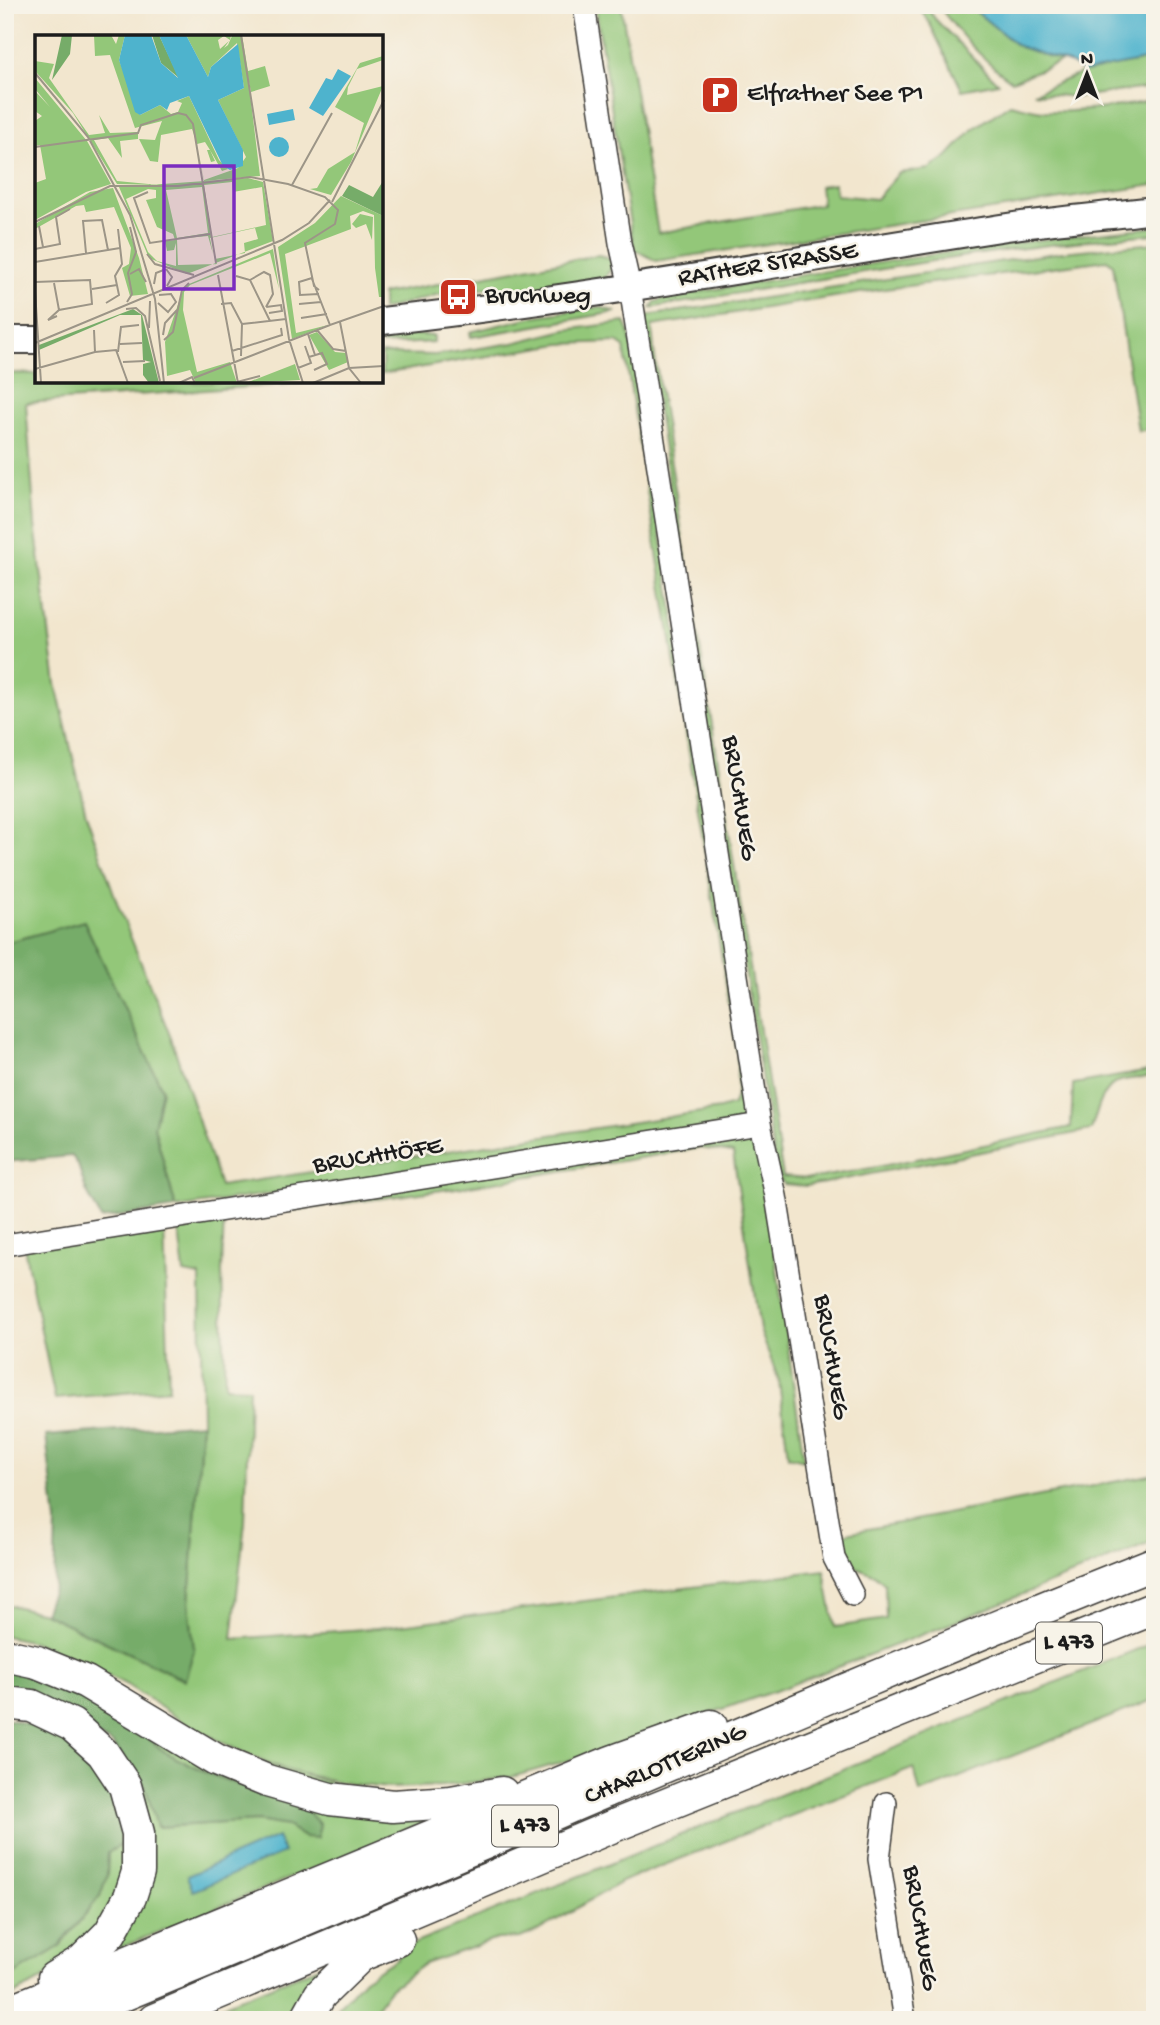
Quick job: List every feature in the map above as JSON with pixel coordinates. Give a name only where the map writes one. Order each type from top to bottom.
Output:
[{"type":"highway","name":"CHARLOTTERING","points":[[62,2020],[232,1951],[986,1630],[1155,1563]]},
{"type":"highway","name":"CHARLOTTERING","points":[[154,2020],[611,1827],[1155,1608]]},
{"type":"highway","points":[[5,2012],[611,1762],[823,1685],[986,1630]]},
{"type":"highway","points":[[5,1655],[37,1662],[86,1682],[216,1760],[267,1781],[330,1799],[393,1806],[452,1802],[509,1791],[611,1762]]},
{"type":"highway","points":[[5,1703],[32,1706],[72,1726],[103,1753],[125,1787],[138,1833],[138,1872],[130,1897],[110,1933],[82,1961],[5,2012]]},
{"type":"highway","points":[[306,2020],[320,1995],[361,1955],[536,1881],[611,1827]]},
{"type":"main road","name":"RATHER STRASSE","points":[[383,321],[630,288],[1010,227],[1155,210]]},
{"type":"main road","points":[[5,340],[35,340]]},
{"type":"street","name":"BRUCHWEG","points":[[584,5],[760,1124],[776,1196],[834,1558],[853,1595]]},
{"type":"street","name":"BRUCHHÖFE","points":[[5,1245],[760,1124]]},
{"type":"street","name":"BRUCHWEG","points":[[886,1803],[879,1859],[905,2020]]},
{"type":"green space","points":[[595,5],[621,5],[658,233],[822,204],[820,186],[834,183],[836,195],[876,199],[899,173],[929,169],[948,156],[973,129],[1010,104],[1043,111],[1071,111],[1155,100],[1155,185],[656,261],[634,249]]},
{"type":"green space","points":[[918,5],[925,5],[936,20],[998,83],[962,90]]},
{"type":"green space","points":[[938,5],[968,5],[1018,46],[1062,61],[1012,81],[972,46]]},
{"type":"green space","points":[[1155,58],[1155,87],[1076,97],[1034,93],[1084,72]]},
{"type":"green space","points":[[1155,227],[1155,234],[965,256],[651,308],[655,302],[669,297],[790,277],[972,249]]},
{"type":"green space","points":[[1155,243],[1155,428],[1138,431],[1113,265],[1107,260],[885,289],[652,326],[783,1177],[810,1179],[1071,1127],[1073,1084],[1155,1070],[1155,1076],[1120,1081],[1108,1089],[1091,1130],[825,1183],[806,1186],[784,1184],[777,1176],[645,327],[647,316],[1062,252]]},
{"type":"green space","points":[[598,255],[607,257],[614,264],[604,279],[533,292],[488,288],[436,295],[383,310],[383,294]]},
{"type":"green space","points":[[599,307],[616,312],[471,337],[470,332],[536,316]]},
{"type":"green space","points":[[625,322],[629,331],[751,1109],[739,1123],[176,1208],[154,1127],[162,1089],[84,922],[5,943],[5,373],[35,374],[35,383],[303,383],[26,403],[35,525],[56,684],[86,814],[119,908],[171,1038],[220,1186],[733,1105],[737,1092],[737,1053],[624,347],[617,342],[560,344],[383,374],[383,354],[435,355],[513,343],[565,330]]},
{"type":"green space","points":[[407,334],[434,336],[434,342],[383,345],[383,337]]},
{"type":"green space","points":[[84,921],[162,1089],[154,1127],[176,1208],[101,1219],[72,1156],[5,1162],[5,943]]},
{"type":"green space","points":[[724,1137],[746,1141],[761,1156],[804,1460],[788,1456],[779,1381],[760,1330],[733,1153],[700,1148],[457,1188],[273,1213],[245,1209]]},
{"type":"green space","points":[[224,1213],[222,1272],[225,1387],[249,1388],[245,1522],[232,1639],[377,1628],[824,1570],[835,1627],[886,1619],[885,1584],[873,1574],[845,1562],[839,1545],[841,1534],[1155,1474],[1155,1541],[775,1691],[598,1752],[512,1777],[443,1786],[389,1788],[350,1784],[289,1771],[239,1751],[186,1724],[127,1685],[80,1661],[34,1642],[5,1636],[5,1604],[44,1613],[184,1679],[194,1650],[189,1603],[202,1423],[200,1276],[184,1273],[178,1224]]},
{"type":"green space","points":[[164,1224],[169,1389],[55,1399],[24,1247]]},
{"type":"green space","points":[[202,1423],[189,1603],[194,1650],[185,1680],[44,1613],[54,1587],[56,1522],[46,1436]]},
{"type":"green space","points":[[1155,1642],[1155,1699],[920,1793],[914,1768],[623,1881],[539,1930],[520,1938],[497,1939],[424,1964],[390,1989],[367,2020],[330,2020],[364,1979],[396,1959],[413,1944]]},
{"type":"green space","points":[[5,1666],[65,1681],[126,1717],[164,1752],[204,1772],[307,1810],[320,1825],[317,1838],[304,1837],[287,1826],[258,1821],[157,1827],[145,1786],[113,1744],[5,1689]]},
{"type":"green space","points":[[126,1717],[161,1734],[442,1815],[115,1950],[130,1921],[131,1785],[113,1744],[145,1786],[158,1827],[258,1821],[287,1826],[304,1837],[267,1794],[204,1772],[164,1752]]},
{"type":"green space","points":[[5,1719],[54,1735],[82,1754],[94,1766],[112,1796],[124,1844],[108,1852],[107,1875],[100,1896],[59,1947],[5,1980]]},
{"type":"green space","points":[[124,1844],[124,1868],[119,1885],[107,1911],[91,1935],[55,1971],[5,1999],[5,1980],[59,1947],[100,1896],[107,1875],[108,1852]]},
{"type":"green space","points":[[360,1950],[298,2020],[187,2020]]},
{"type":"water","points":[[968,5],[1155,5],[1155,58],[1084,72],[1069,63],[1018,46]]},
{"type":"water","points":[[277,1837],[284,1853],[193,1891],[187,1876]]},
{"type":"place","name":"Elfrather See P1","points":[[720,95]]},
{"type":"place","name":"Bruchweg","points":[[458,297]]}]
